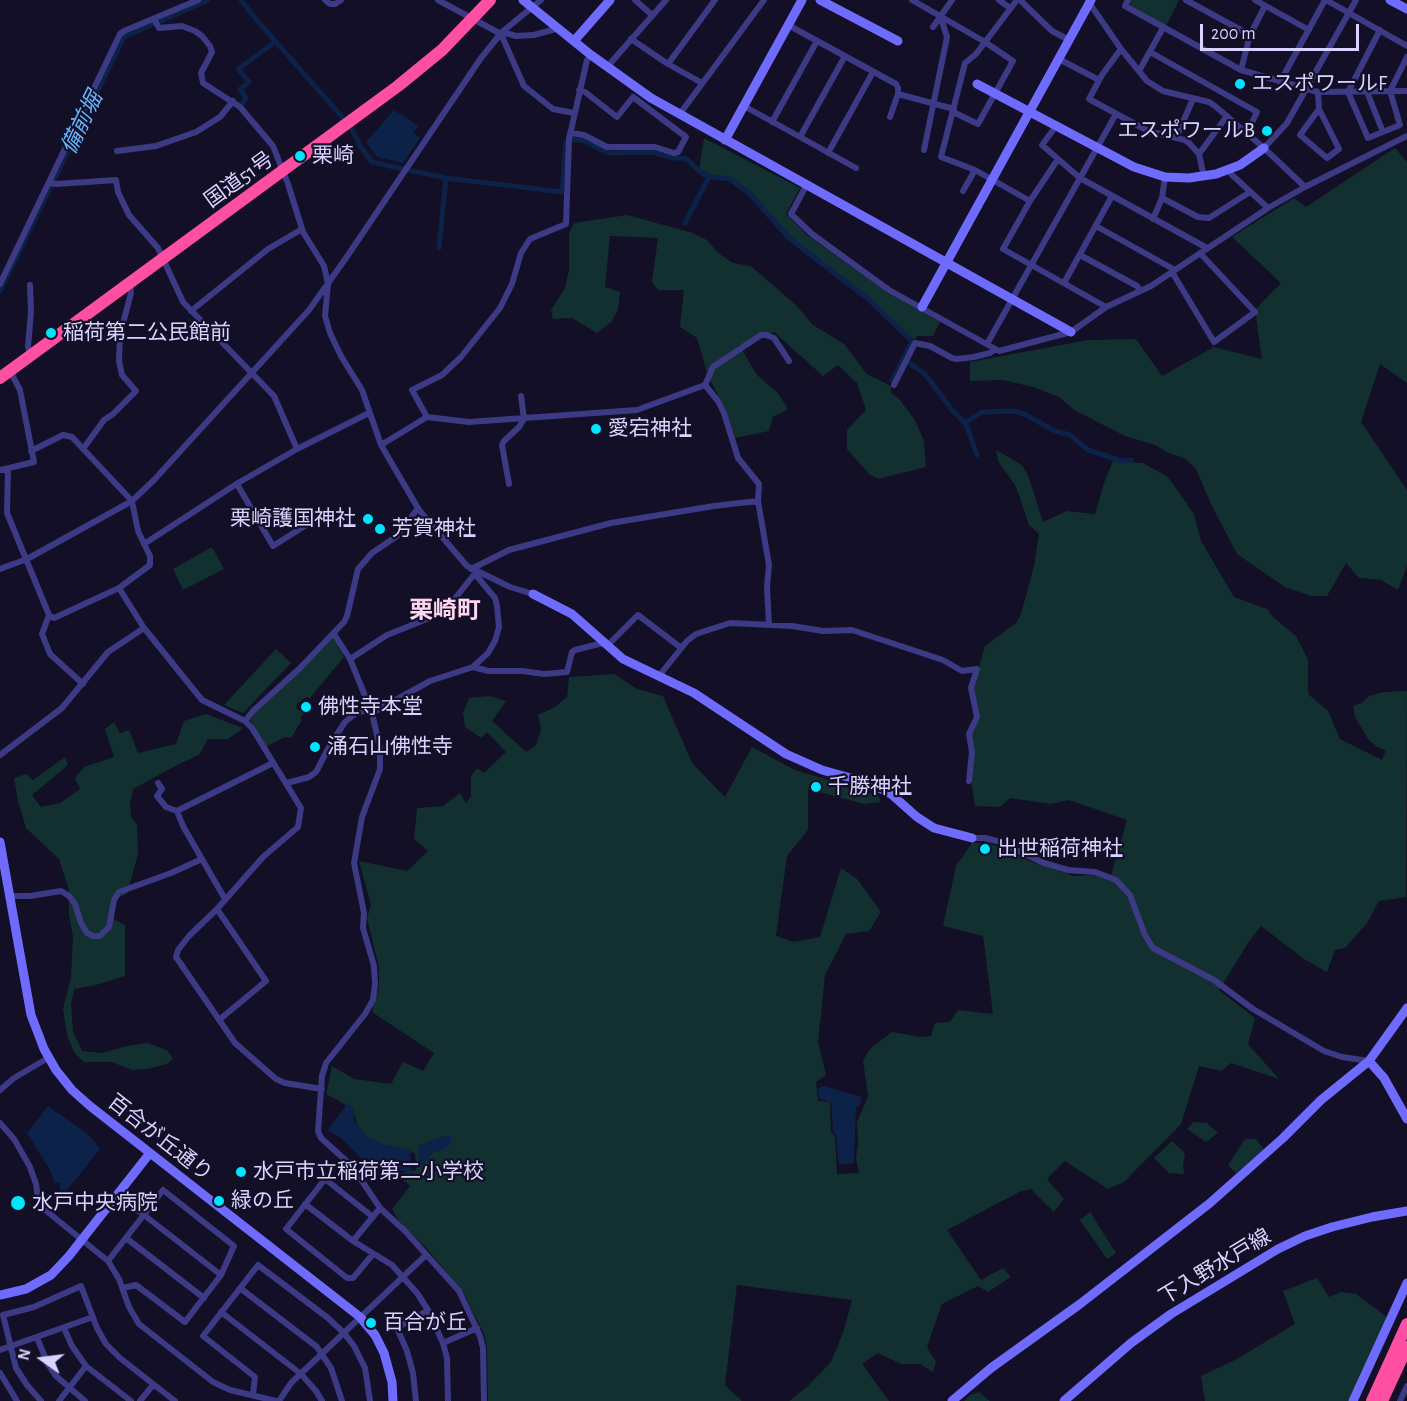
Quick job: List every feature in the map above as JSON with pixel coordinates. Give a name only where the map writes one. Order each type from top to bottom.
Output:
[{"type":"highway","name":"国道51号","points":[[4,372],[31,356],[406,80],[442,50],[490,0]]},
{"type":"highway","points":[[1372,1401],[1407,1324]]},
{"type":"highway","points":[[1382,1401],[1407,1347]]},
{"type":"street","points":[[0,284],[53,183],[120,34],[156,22],[198,0]]},
{"type":"street","points":[[325,0],[334,4],[341,0]]},
{"type":"street","points":[[438,0],[502,33],[516,36],[534,35],[559,28]]},
{"type":"street","points":[[524,0],[607,67],[679,115],[1071,332]]},
{"type":"street","points":[[0,569],[27,559],[132,501],[309,310],[481,58],[502,33],[541,0]]},
{"type":"street","points":[[574,40],[610,0]]},
{"type":"street","points":[[635,0],[652,15]]},
{"type":"street","points":[[607,67],[666,0]]},
{"type":"street","points":[[668,64],[715,0]]},
{"type":"street","points":[[679,115],[764,0]]},
{"type":"street","points":[[725,140],[802,0]]},
{"type":"street","points":[[820,0],[898,41]]},
{"type":"street","points":[[898,94],[953,110],[978,124],[1013,61],[912,0]]},
{"type":"street","points":[[933,27],[952,0]]},
{"type":"street","points":[[999,0],[1010,8]]},
{"type":"street","points":[[1030,201],[975,170],[941,157],[965,63],[985,42],[1010,8],[1019,0],[1052,31],[1069,40]]},
{"type":"street","points":[[1128,0],[1125,6],[1241,70],[1318,92],[1406,92]]},
{"type":"street","points":[[1186,0],[1250,35]]},
{"type":"street","points":[[1255,0],[1309,30]]},
{"type":"street","points":[[1280,82],[1325,0],[1407,45]]},
{"type":"street","points":[[977,84],[1134,167],[1165,177],[1204,177],[1229,170],[1252,158],[1287,123],[1356,0]]},
{"type":"street","points":[[1390,0],[1407,9]]},
{"type":"street","points":[[922,307],[1089,1],[1121,49],[1147,81],[1163,91],[1209,102],[1264,148],[1305,187]]},
{"type":"street","points":[[1241,70],[1250,35],[1265,6]]},
{"type":"street","points":[[924,150],[947,37],[940,15]]},
{"type":"street","points":[[156,22],[159,28],[182,26],[202,36],[212,52],[201,73],[203,83],[233,102],[273,146],[284,171],[302,229],[324,266],[328,284],[325,316],[330,333],[362,390],[381,445],[418,508],[495,598],[498,627],[492,645],[473,667],[430,681],[371,711],[355,714],[342,726],[316,772],[309,777],[287,783]]},
{"type":"street","points":[[788,25],[896,84],[898,94],[890,117]]},
{"type":"street","points":[[1139,71],[1163,28]]},
{"type":"street","points":[[1348,92],[1380,30]]},
{"type":"street","points":[[502,33],[524,86],[553,109],[574,112]]},
{"type":"street","points":[[631,39],[702,83]]},
{"type":"street","points":[[772,122],[817,41]]},
{"type":"street","points":[[1121,49],[1099,80],[1089,99],[1148,131],[1189,143],[1199,154],[1204,177]]},
{"type":"street","points":[[1150,52],[1257,112],[1246,133]]},
{"type":"street","points":[[427,417],[412,390],[442,375],[460,357],[500,308],[512,284],[521,254],[530,239],[566,224],[567,177],[574,112],[587,60],[591,55]]},
{"type":"street","points":[[800,137],[845,56]]},
{"type":"street","points":[[1348,92],[1368,138],[1400,125],[1390,91],[1407,57]]},
{"type":"street","points":[[1059,59],[1099,80]]},
{"type":"street","points":[[828,153],[873,72]]},
{"type":"street","points":[[571,133],[584,135],[607,147],[655,147],[674,153],[678,152],[686,137],[633,97],[617,117],[585,92],[579,90]]},
{"type":"street","points":[[1318,92],[1319,108],[1339,149],[1327,158],[1300,135],[1319,108]]},
{"type":"street","points":[[1366,92],[1383,132]]},
{"type":"street","points":[[1176,138],[1193,99]]},
{"type":"street","points":[[117,151],[156,146],[196,132],[220,117],[233,102]]},
{"type":"street","points":[[744,106],[856,168]]},
{"type":"street","points":[[987,344],[1116,114]]},
{"type":"street","points":[[1199,154],[1227,116]]},
{"type":"street","points":[[1056,126],[1042,145],[1080,178],[1207,248]]},
{"type":"street","points":[[806,186],[791,214],[813,234],[889,290],[999,351],[1071,332],[1106,307],[1173,271],[1268,208],[1407,136]]},
{"type":"street","points":[[1059,159],[1030,201],[1003,249],[1106,307]]},
{"type":"street","points":[[963,191],[975,170]]},
{"type":"street","points":[[1229,170],[1230,174],[1268,208]]},
{"type":"street","points":[[1153,219],[1162,198],[1165,177]]},
{"type":"street","points":[[53,183],[116,180],[118,192],[129,215],[158,248],[183,302],[274,396],[297,449]]},
{"type":"street","points":[[1162,198],[1198,217],[1209,219],[1250,192]]},
{"type":"street","points":[[1064,283],[1112,196]]},
{"type":"street","points":[[1096,225],[1173,271],[1214,342],[1255,312],[1200,253]]},
{"type":"street","points":[[191,311],[268,249],[302,229]]},
{"type":"street","points":[[1080,255],[1137,286],[1140,290]]},
{"type":"street","points":[[83,449],[104,420],[136,391],[122,375],[119,361],[120,335],[131,293],[130,283]]},
{"type":"street","points":[[30,285],[31,312],[28,347],[31,356]]},
{"type":"street","points":[[381,445],[427,417],[469,422],[637,410],[705,385],[713,367],[761,335],[774,338],[789,361]]},
{"type":"street","points":[[894,385],[915,343],[930,346],[952,358],[974,357],[990,353],[995,349]]},
{"type":"street","points":[[0,470],[34,462],[20,390],[4,372]]},
{"type":"street","points":[[705,385],[714,394],[721,407],[738,458],[757,480],[758,501],[769,565],[766,587],[769,626]]},
{"type":"street","points":[[509,484],[502,445],[524,419],[520,396]]},
{"type":"street","points":[[144,544],[237,484],[297,449],[369,413]]},
{"type":"street","points":[[8,469],[7,513],[49,615],[54,618],[119,588],[150,565],[150,556],[138,531],[132,501],[72,437],[63,435],[31,452]]},
{"type":"street","points":[[237,484],[273,546],[311,522]]},
{"type":"street","points":[[350,659],[387,635],[437,615],[453,601],[474,572],[509,550],[611,523],[758,501]]},
{"type":"street","points":[[244,722],[334,634],[347,616],[358,569],[372,553],[397,536],[418,508]]},
{"type":"street","points":[[474,572],[533,594],[572,614],[605,644],[633,664],[712,703],[786,754],[822,770],[872,783],[891,794],[917,817],[934,828],[972,838],[997,841],[1044,863],[1068,870],[1095,872],[1116,880],[1130,895],[1145,935],[1154,948],[1214,980],[1253,1009],[1324,1051],[1342,1057],[1369,1061],[1384,1078],[1407,1119]]},
{"type":"street","points":[[119,588],[144,628],[202,700],[252,728],[301,808],[298,827],[263,857],[217,909],[189,936],[176,954],[177,960],[235,1043],[276,1079],[285,1083],[322,1089]]},
{"type":"street","points":[[49,615],[42,634],[50,654],[83,684]]},
{"type":"street","points":[[473,667],[488,671],[522,671],[544,674],[567,672],[572,652],[605,644],[638,615],[680,647]]},
{"type":"street","points":[[659,676],[680,647],[696,634],[730,623],[792,626],[823,631],[852,630],[943,660],[962,671],[977,669],[971,688],[977,717],[969,734],[972,752],[969,781]]},
{"type":"street","points":[[0,755],[55,714],[108,652],[144,628]]},
{"type":"street","points":[[334,634],[350,659],[371,711],[381,760],[380,769],[362,817],[354,862],[364,913],[363,928],[374,966],[375,984],[373,1000],[365,1014],[326,1063],[322,1076],[318,1131],[321,1138],[352,1166],[380,1208],[405,1231],[459,1291],[477,1328],[483,1348],[484,1401]]},
{"type":"street","points":[[158,783],[162,789],[157,796],[166,807],[177,811],[273,763]]},
{"type":"street","points":[[177,811],[225,898]]},
{"type":"street","name":"百合が丘通り","points":[[0,842],[31,1015],[48,1058],[63,1079],[82,1099],[360,1317],[375,1335],[384,1353],[392,1382],[393,1401]]},
{"type":"street","points":[[10,896],[30,896],[61,891],[75,904],[87,933],[100,936],[109,927],[114,900],[119,892],[202,859]]},
{"type":"street","points":[[217,909],[266,981],[219,1020]]},
{"type":"street","points":[[952,1401],[984,1374],[1080,1304],[1210,1203],[1283,1138],[1321,1100],[1369,1061],[1407,1008]]},
{"type":"street","points":[[0,1090],[14,1078],[48,1058]]},
{"type":"street","points":[[0,1123],[14,1138],[30,1167],[36,1184],[39,1205],[108,1261],[123,1288],[134,1317],[145,1329],[213,1382],[230,1390],[277,1401],[291,1383],[426,1255]]},
{"type":"street","points":[[0,1295],[26,1289],[59,1268],[150,1152]]},
{"type":"street","points":[[373,1217],[325,1179],[286,1229],[347,1278],[353,1278],[373,1254]]},
{"type":"street","points":[[108,1261],[163,1190],[234,1246],[221,1275],[185,1322],[136,1285],[123,1288]]},
{"type":"street","points":[[117,1194],[221,1275]]},
{"type":"street","points":[[305,1204],[353,1241],[392,1265],[428,1310],[443,1343],[447,1359],[448,1401]]},
{"type":"street","points":[[353,1241],[380,1208]]},
{"type":"street","name":"下入野水戸線","points":[[1064,1401],[1131,1343],[1171,1314],[1278,1249],[1305,1236],[1332,1227],[1407,1211]]},
{"type":"street","points":[[126,1238],[204,1298]]},
{"type":"street","points":[[252,1394],[255,1377],[204,1336],[258,1264],[344,1333],[354,1346],[365,1368],[370,1401]]},
{"type":"street","points":[[1353,1401],[1407,1283]]},
{"type":"street","points":[[41,1401],[22,1377],[10,1348],[3,1315],[34,1307],[81,1286],[100,1335],[112,1351],[175,1401]]},
{"type":"street","points":[[240,1288],[322,1353],[336,1380],[342,1401]]},
{"type":"street","points":[[416,1401],[408,1351],[397,1328],[428,1310]]},
{"type":"street","points":[[221,1312],[301,1374],[312,1385],[322,1401]]},
{"type":"street","points":[[0,1350],[93,1317]]},
{"type":"street","points":[[64,1328],[72,1346],[86,1366],[131,1401]]},
{"type":"street","points":[[443,1343],[477,1328]]},
{"type":"street","points":[[37,1338],[56,1376],[85,1401]]},
{"type":"street","points":[[59,1401],[86,1366]]},
{"type":"street","points":[[0,1373],[17,1401]]},
{"type":"street","points":[[140,1401],[153,1385]]},
{"type":"street","points":[[1400,1401],[1407,1386]]},
{"type":"green space","points":[[1131,0],[1179,0],[1166,26],[1130,6]]},
{"type":"green space","points":[[704,138],[800,188],[786,214],[807,235],[887,292],[940,322],[933,336],[918,336],[913,340],[868,298],[785,232],[751,192],[731,177],[709,175],[699,170]]},
{"type":"green space","points":[[1395,148],[1407,162],[1407,383],[1380,364],[1361,422],[1407,490],[1407,566],[1398,590],[1381,580],[1359,578],[1346,563],[1327,596],[1311,596],[1285,587],[1237,554],[1196,469],[1186,459],[1155,445],[1125,436],[1074,410],[1059,397],[1033,387],[1003,380],[970,381],[970,362],[1088,340],[1136,339],[1162,376],[1214,347],[1262,359],[1255,310],[1281,283],[1232,237],[1294,198],[1306,207]]},
{"type":"green space","points":[[627,215],[693,233],[707,240],[718,253],[733,263],[751,266],[796,305],[813,325],[844,344],[867,374],[891,386],[891,393],[900,400],[915,420],[924,441],[926,467],[878,479],[869,474],[847,449],[847,430],[866,410],[857,383],[838,365],[823,376],[774,332],[741,348],[757,375],[777,392],[788,409],[773,417],[769,431],[735,438],[727,412],[708,376],[697,338],[680,327],[684,290],[658,290],[652,282],[658,238],[610,236],[605,287],[620,292],[618,309],[612,321],[597,333],[572,318],[553,319],[551,310],[565,288],[569,270],[569,233],[574,223]]},
{"type":"green space","points":[[996,450],[1022,465],[1028,475],[1043,522],[1067,511],[1095,514],[1113,461],[1143,463],[1168,477],[1194,514],[1201,541],[1234,597],[1267,609],[1296,636],[1308,660],[1308,694],[1328,711],[1340,739],[1382,760],[1386,750],[1377,747],[1368,739],[1355,717],[1353,706],[1362,703],[1369,696],[1383,692],[1407,691],[1406,897],[1379,901],[1367,923],[1345,948],[1335,950],[1327,972],[1304,959],[1261,926],[1248,943],[1219,990],[1255,1018],[1248,1044],[1279,1079],[1231,1063],[1221,1071],[1199,1066],[1181,1124],[1124,1182],[1108,1189],[1065,1161],[1047,1179],[1064,1199],[1054,1212],[1031,1189],[1021,1191],[947,1230],[981,1280],[1003,1268],[1011,1277],[988,1292],[978,1286],[942,1304],[927,1347],[936,1362],[933,1372],[920,1364],[901,1364],[878,1353],[862,1364],[889,1401],[789,1401],[808,1386],[831,1362],[844,1330],[852,1300],[737,1285],[725,1385],[742,1401],[488,1401],[487,1348],[484,1334],[463,1292],[428,1250],[399,1221],[392,1209],[410,1186],[397,1174],[416,1170],[415,1153],[370,1144],[358,1128],[353,1109],[326,1094],[332,1066],[354,1079],[391,1084],[403,1062],[423,1071],[434,1053],[372,1012],[379,987],[379,968],[367,918],[371,905],[359,861],[407,871],[428,851],[414,839],[417,808],[443,806],[460,793],[466,803],[471,796],[471,776],[477,768],[484,773],[506,752],[487,732],[481,738],[465,727],[463,713],[469,698],[490,696],[506,701],[492,721],[526,752],[536,745],[541,730],[538,715],[555,707],[567,697],[569,677],[614,674],[637,689],[663,696],[692,763],[725,797],[752,747],[795,770],[828,780],[836,785],[878,795],[881,802],[864,804],[808,789],[808,830],[787,856],[776,936],[794,942],[820,937],[841,868],[857,879],[881,912],[869,931],[846,934],[825,975],[818,1042],[826,1075],[816,1082],[818,1101],[830,1102],[831,1132],[835,1136],[837,1174],[859,1173],[856,1158],[857,1122],[868,1096],[863,1060],[871,1048],[892,1032],[920,1037],[931,1036],[935,1023],[950,1022],[958,1010],[993,1014],[983,936],[943,926],[956,866],[972,843],[989,843],[1032,862],[1074,876],[1093,875],[1110,879],[1127,820],[1069,800],[1051,804],[1010,798],[1000,807],[975,806],[971,778],[971,736],[979,717],[973,691],[974,683],[985,646],[1016,623],[1021,614],[1034,566],[1039,534],[1029,525],[1015,485],[998,461]]},
{"type":"green space","points":[[212,547],[224,569],[183,590],[173,569]]},
{"type":"green space","points":[[333,637],[344,657],[310,698],[306,697],[297,704],[296,708],[304,713],[291,738],[285,737],[266,747],[250,720]]},
{"type":"green space","points":[[276,649],[291,663],[243,713],[224,705]]},
{"type":"green space","points":[[206,714],[243,728],[228,739],[208,739],[199,755],[133,789],[130,804],[131,817],[137,825],[138,854],[127,894],[112,900],[109,911],[115,920],[125,925],[125,976],[74,989],[71,1004],[73,1031],[82,1051],[102,1053],[147,1043],[167,1050],[173,1059],[167,1064],[132,1070],[112,1062],[84,1062],[74,1052],[67,1035],[63,1009],[71,977],[73,937],[69,915],[69,890],[59,859],[26,828],[14,778],[26,774],[33,780],[65,757],[68,765],[32,795],[41,807],[60,803],[80,789],[75,778],[84,767],[114,757],[105,729],[114,722],[120,733],[129,730],[138,753],[176,744],[184,721]]},
{"type":"green space","points":[[1193,1122],[1207,1123],[1218,1133],[1206,1142],[1187,1129]]},
{"type":"green space","points":[[1245,1139],[1256,1139],[1264,1149],[1236,1173],[1228,1165]]},
{"type":"green space","points":[[1172,1141],[1184,1152],[1184,1174],[1169,1173],[1154,1158]]},
{"type":"green space","points":[[1090,1212],[1116,1253],[1107,1259],[1080,1220]]},
{"type":"green space","points":[[1317,1278],[1329,1297],[1341,1292],[1356,1294],[1387,1317],[1349,1401],[1205,1401],[1201,1376],[1237,1359],[1295,1324],[1283,1291]]},
{"type":"green space","points":[[979,1392],[990,1401],[964,1401],[970,1395]]},
{"type":"water","points":[[394,110],[419,126],[413,133],[420,138],[403,163],[377,157],[366,142]]},
{"type":"water","points":[[824,1086],[862,1097],[859,1106],[856,1107],[854,1163],[839,1165],[831,1102],[819,1099],[818,1088]]},
{"type":"water","points":[[348,1103],[354,1109],[354,1121],[367,1137],[386,1145],[410,1150],[412,1173],[390,1169],[361,1158],[340,1137],[327,1131]]},
{"type":"water","points":[[48,1106],[89,1135],[100,1149],[64,1194],[60,1189],[60,1183],[55,1183],[50,1170],[27,1133]]},
{"type":"water","points":[[451,1136],[451,1144],[443,1150],[433,1152],[426,1162],[419,1166],[418,1146],[440,1137]]},
{"type":"waterway","name":"備前堀","points":[[0,291],[124,37],[208,0]]},
{"type":"waterway","points":[[241,0],[259,23]]},
{"type":"waterway","points":[[262,26],[342,117]]},
{"type":"waterway","points":[[242,104],[246,98],[240,89],[249,82],[238,69],[275,42]]},
{"type":"waterway","points":[[352,129],[360,146],[372,162],[403,169]]},
{"type":"waterway","points":[[573,140],[582,140],[608,153],[651,152],[687,159],[709,177],[730,179],[750,194],[789,238],[868,299],[912,341],[892,381]]},
{"type":"waterway","points":[[408,170],[446,178],[562,192],[566,142]]},
{"type":"waterway","points":[[685,223],[709,177]]},
{"type":"waterway","points":[[439,248],[446,178]]},
{"type":"waterway","points":[[909,363],[925,374],[952,410],[966,424],[977,455]]},
{"type":"waterway","points":[[962,421],[968,421],[982,412],[1014,411],[1055,431],[1070,435],[1088,450],[1122,461],[1131,460]]},
{"type":"place","name":"エスポワールF","points":[[1240,84]]},
{"type":"place","name":"エスポワールB","points":[[1267,131]]},
{"type":"place","name":"栗崎","points":[[300,156]]},
{"type":"place","name":"稲荷第二公民館前","points":[[51,333]]},
{"type":"place","name":"愛宕神社","points":[[596,429]]},
{"type":"place","name":"栗崎護国神社","points":[[368,519]]},
{"type":"place","name":"芳賀神社","points":[[380,529]]},
{"type":"place","name":"佛性寺本堂","points":[[306,707]]},
{"type":"place","name":"涌石山佛性寺","points":[[315,747]]},
{"type":"place","name":"千勝神社","points":[[816,787]]},
{"type":"place","name":"出世稲荷神社","points":[[985,849]]},
{"type":"place","name":"水戸市立稲荷第二小学校","points":[[241,1172]]},
{"type":"place","name":"緑の丘","points":[[219,1201]]},
{"type":"place","name":"水戸中央病院","points":[[18,1203]]},
{"type":"place","name":"百合が丘","points":[[371,1323]]},
{"type":"district","name":"栗崎町","points":[[445,611]]}]
